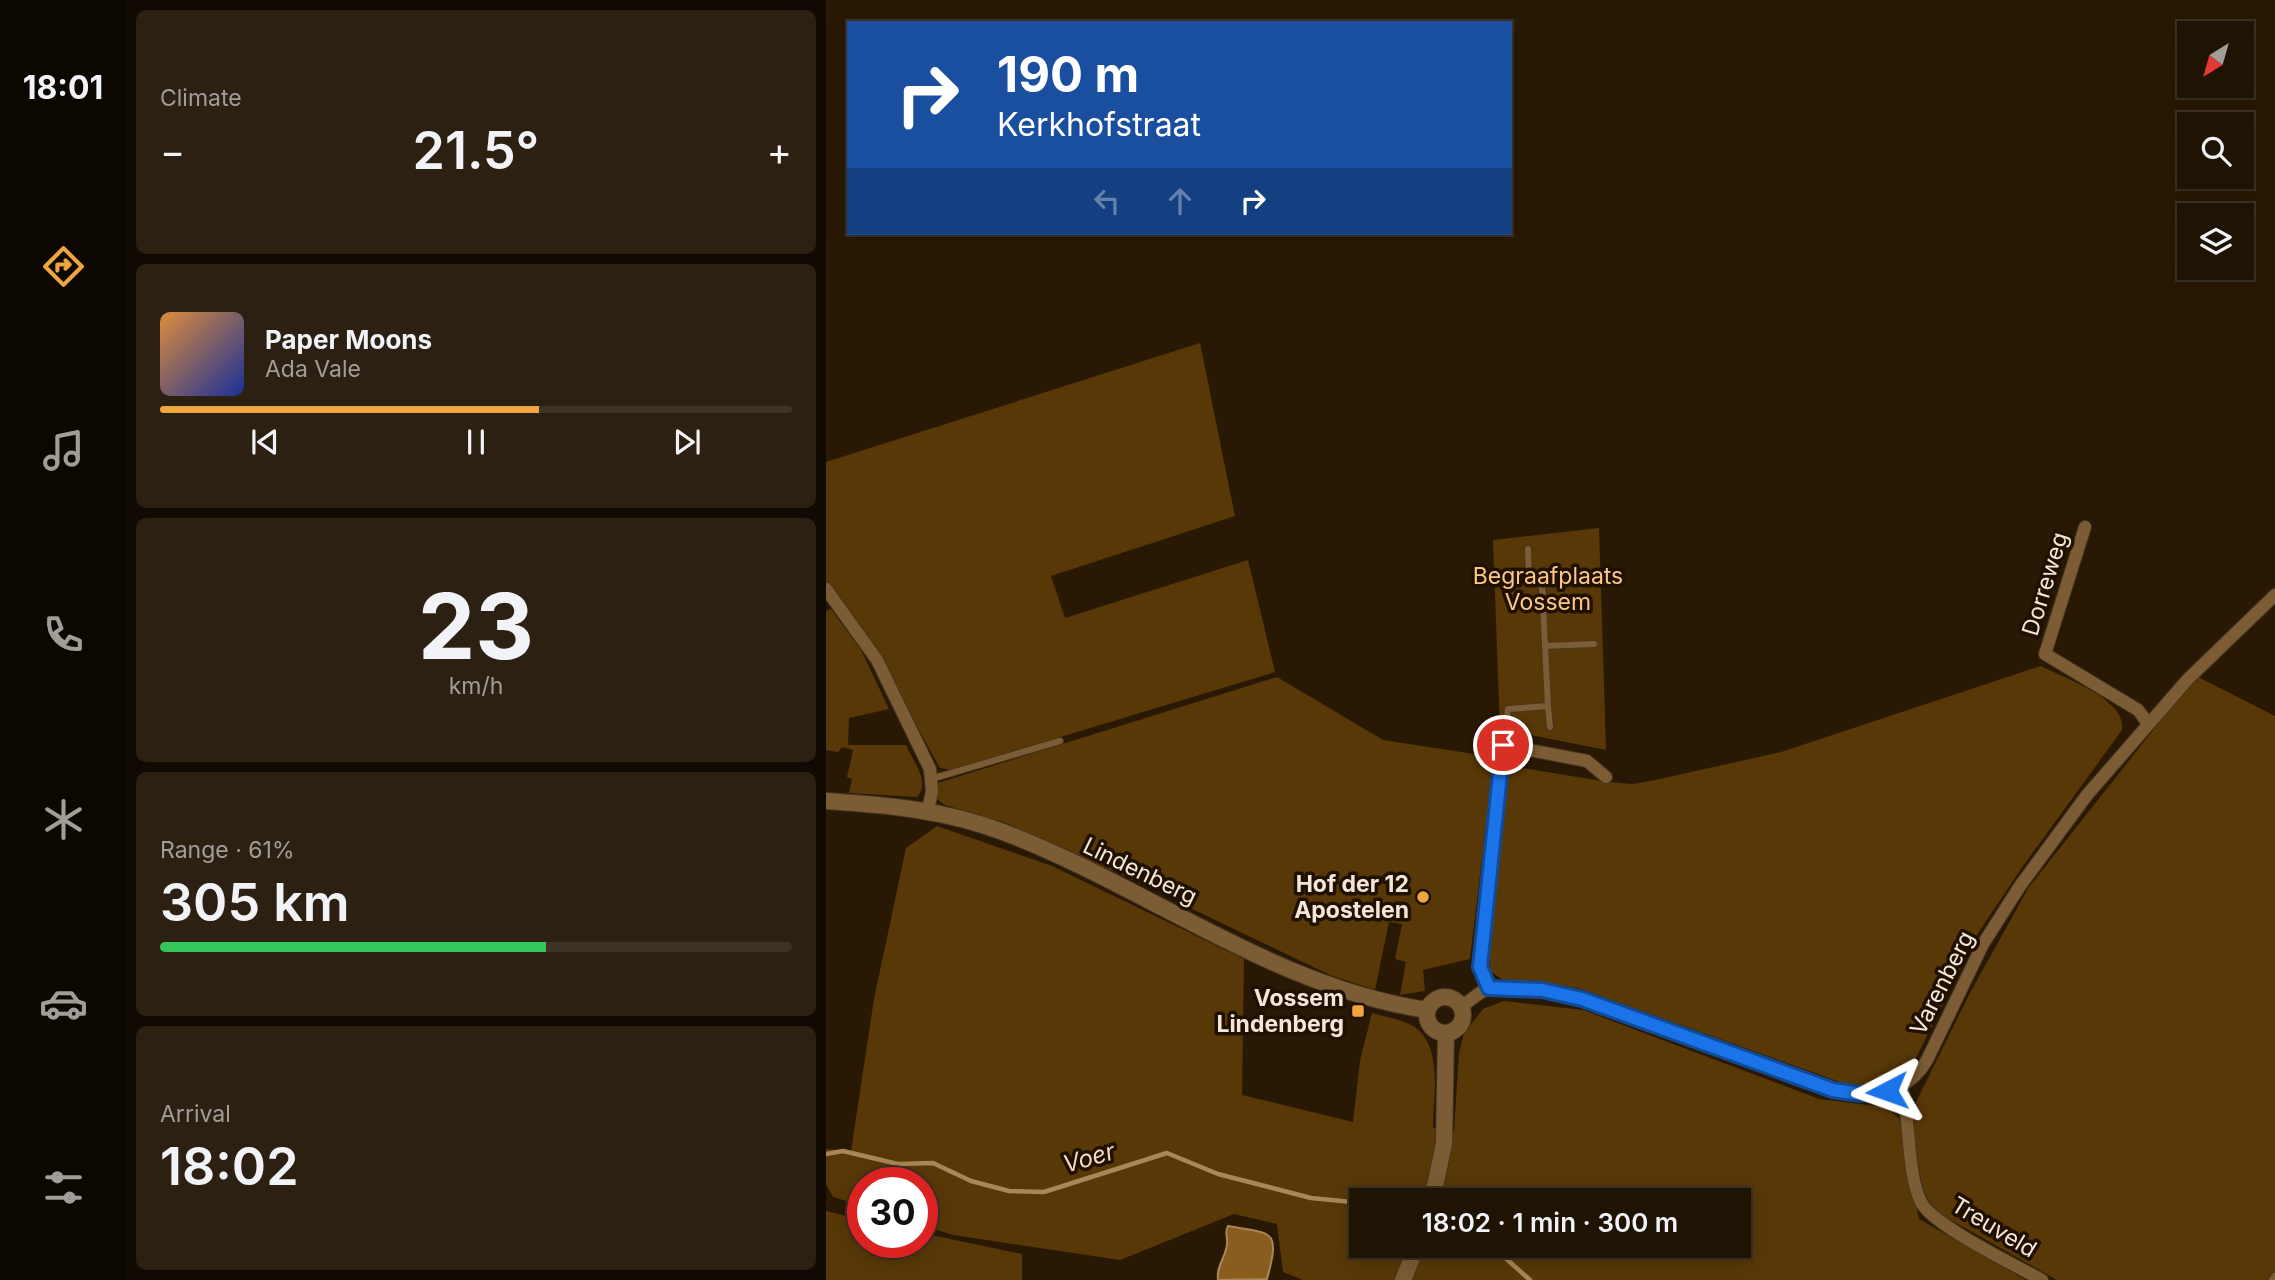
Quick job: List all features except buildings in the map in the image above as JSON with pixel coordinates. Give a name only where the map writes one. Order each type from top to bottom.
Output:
[{"type":"street","name":"Dorreweg","points":[[2085,527],[2045,654],[2138,710],[2147,722]]},
{"type":"street","points":[[826,589],[877,660],[930,769],[932,779],[928,810]]},
{"type":"street","name":"Varenberg","points":[[1902,1086],[1919,1074],[1983,944],[2020,886],[2087,795],[2147,722],[2238,627],[2275,595]]},
{"type":"street","points":[[1489,988],[1480,967],[1503,745],[1587,761],[1606,777]]},
{"type":"street","name":"Lindenberg","points":[[826,802],[928,810],[1001,831],[1335,989],[1427,1010]]},
{"type":"street","points":[[1461,1007],[1489,988],[1542,990],[1582,999],[1833,1090],[1860,1094],[1902,1086]]},
{"type":"street","points":[[1446,1033],[1430,1026],[1427,1010],[1434,999],[1446,996],[1461,1007]]},
{"type":"street","points":[[1446,1033],[1461,1024],[1461,1007]]},
{"type":"street","points":[[1435,1188],[1444,1144],[1446,1033]]},
{"type":"street","name":"Treuveld","points":[[1902,1086],[1920,1201],[1926,1210],[1941,1222],[2042,1280]]},
{"type":"street","points":[[1403,1280],[1412,1258]]},
{"type":"lane","points":[[1528,549],[1529,578],[1542,585],[1590,582]]},
{"type":"lane","points":[[1542,585],[1550,727]]},
{"type":"lane","points":[[1545,646],[1594,644]]},
{"type":"lane","points":[[1503,745],[1508,709],[1548,706]]},
{"type":"lane","points":[[932,779],[1060,741]]},
{"type":"green space","points":[[1200,343],[1235,516],[1051,576],[1065,618],[1248,560],[1275,672],[952,770],[940,768],[865,633],[826,583],[826,462]]},
{"type":"green space","name":"Begraafplaats Vossem","points":[[1599,528],[1606,750],[1500,729],[1493,540]]},
{"type":"green space","points":[[831,609],[861,650],[889,709],[849,718],[848,745],[906,745],[922,779],[921,791],[917,797],[849,793],[852,779],[847,777],[853,750],[842,747],[838,752],[826,750],[826,611]]},
{"type":"green space","points":[[2041,666],[2105,699],[2121,719],[2122,730],[1978,933],[1913,1064],[1897,1078],[1870,1085],[1840,1082],[1581,989],[1538,981],[1503,980],[1490,971],[1488,933],[1503,776],[1507,770],[1522,768],[1633,784],[1655,780],[1781,752]]},
{"type":"green space","points":[[2196,676],[2275,716],[2275,1280],[2057,1280],[1942,1215],[1932,1205],[1922,1184],[1918,1162],[1915,1104],[1971,991],[2029,887]]},
{"type":"green space","points":[[1277,677],[1383,740],[1487,756],[1493,766],[1470,959],[1423,970],[1425,991],[1400,995],[1406,962],[1395,959],[1402,924],[1389,922],[1375,990],[1330,975],[1184,905],[1190,886],[1152,874],[1148,887],[1006,823],[945,805],[937,799],[938,783]]},
{"type":"green space","points":[[937,826],[1052,866],[1244,959],[1242,1095],[1353,1122],[1360,1061],[1372,1013],[1413,1026],[1423,1035],[1429,1046],[1435,1073],[1433,1128],[1454,1131],[1459,1053],[1464,1033],[1483,1009],[1504,1001],[1583,1010],[1819,1099],[1885,1107],[1899,1118],[1919,1219],[2026,1280],[1303,1280],[1283,1272],[1277,1224],[1234,1214],[1120,1260],[953,1235],[938,1230],[938,1167],[847,1167],[847,1201],[833,1197],[826,1184],[826,1149],[851,1151],[874,999],[906,848]]},
{"type":"green space","points":[[826,1211],[847,1216],[847,1258],[938,1258],[938,1236],[1022,1254],[1022,1280],[826,1280]]},
{"type":"shaded area","points":[[1228,1226],[1255,1230],[1269,1236],[1273,1250],[1267,1279],[1218,1280],[1218,1270],[1226,1249]]},
{"type":"waterway","name":"Voer","points":[[826,1154],[843,1151],[898,1164],[933,1163],[971,1181],[1009,1191],[1044,1192],[1167,1153],[1218,1174],[1311,1198],[1349,1202]]},
{"type":"waterway","name":"Voer","points":[[1505,1258],[1530,1280]]},
{"type":"place","name":"Hof der 12 Apostelen","points":[[1423,897]]},
{"type":"place","name":"Vossem Lindenberg","points":[[1358,1011]]},
{"type":"route","points":[[1503,745],[1480,967],[1489,988],[1521,988],[1560,993],[1603,1006],[1819,1086],[1846,1093],[1887,1091]]}]
